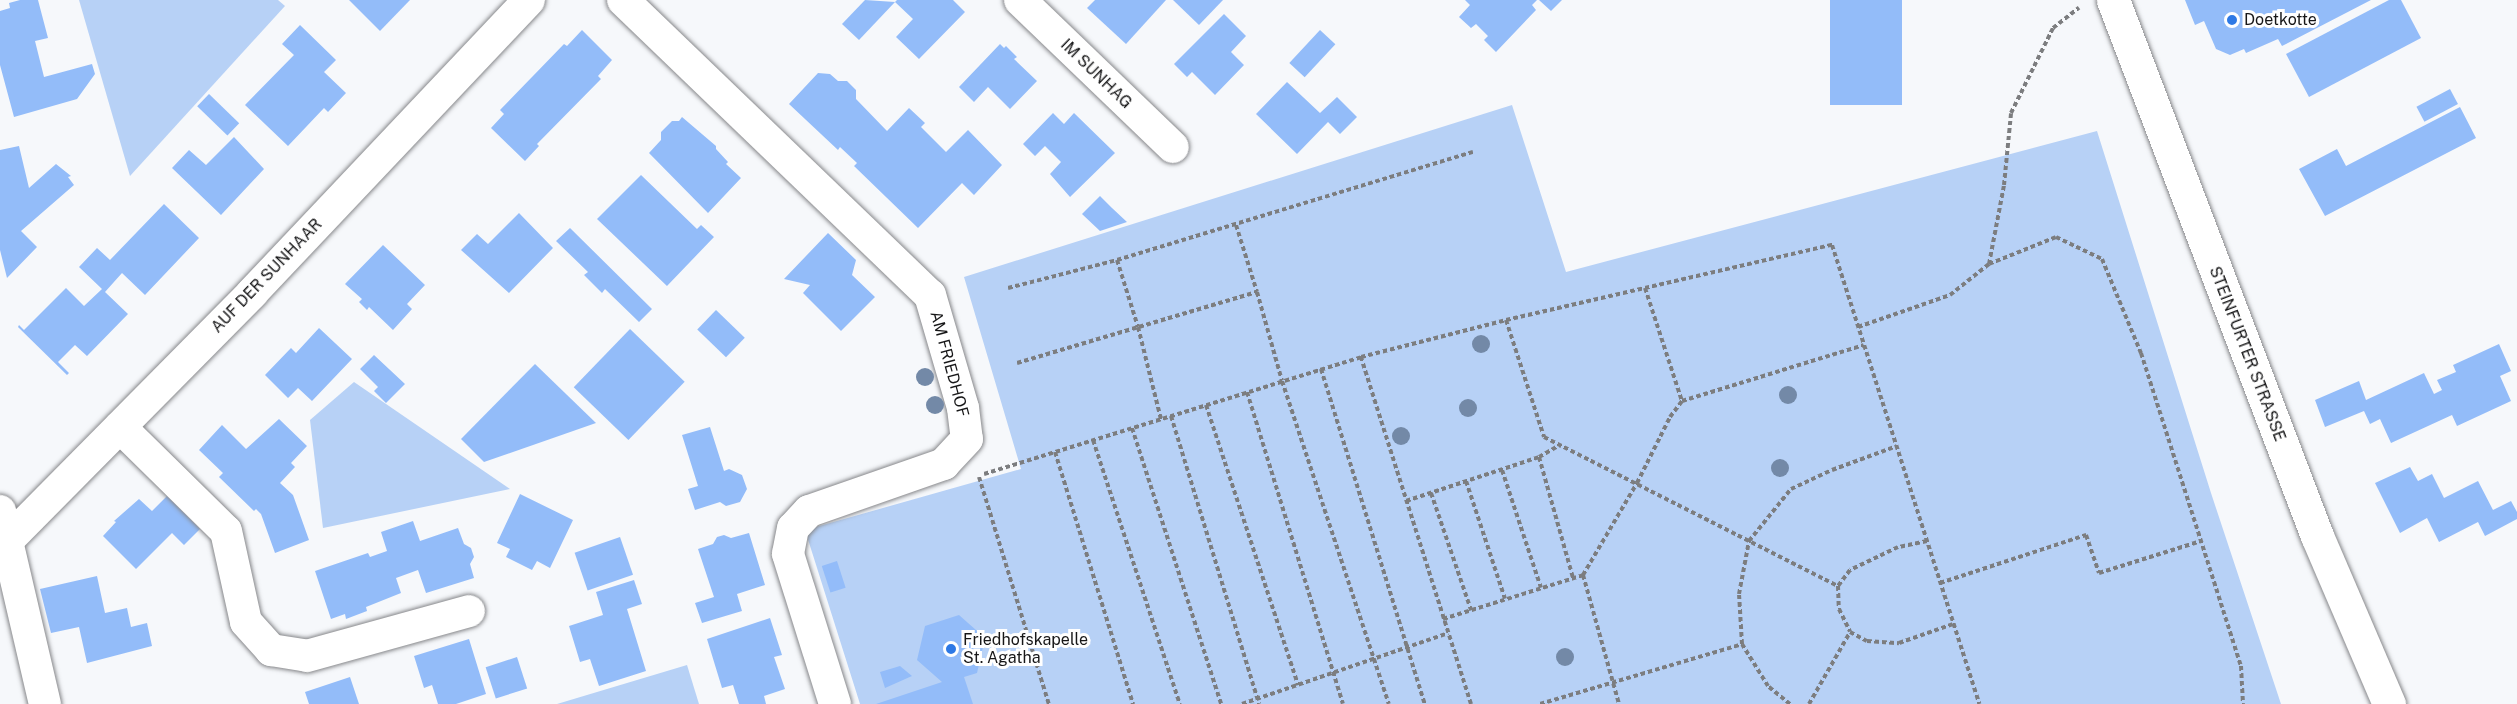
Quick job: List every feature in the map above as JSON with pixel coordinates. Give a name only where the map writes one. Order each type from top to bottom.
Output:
[{"type":"main road","name":"STEINFURTER STRASSE","points":[[2113,0],[2317,536],[2389,704]]},
{"type":"street","name":"AUF DER SUNHAAR","points":[[4,546],[252,293],[530,0]]},
{"type":"street","name":"AM FRIEDHOF","points":[[623,0],[930,295],[963,408],[967,439],[944,464],[809,511],[793,528],[788,554],[835,704]]},
{"type":"street","name":"IM SUNHAG","points":[[1020,0],[1173,147]]},
{"type":"street","points":[[120,427],[226,531],[246,622],[271,650],[307,656],[468,611]]},
{"type":"street","points":[[0,511],[4,546],[45,704]]},
{"type":"path","points":[[1989,264],[2004,185],[2012,113],[2053,28],[2080,7]]},
{"type":"path","points":[[1008,288],[1117,260],[1473,152]]},
{"type":"path","points":[[1236,225],[1282,381],[1389,704]]},
{"type":"path","points":[[1858,327],[1950,295],[1989,264],[2056,237],[2102,259],[2141,354],[2241,666],[2243,704]]},
{"type":"path","points":[[978,475],[1361,357],[1506,320],[1832,245],[1979,704]]},
{"type":"path","points":[[1117,260],[1138,327],[1161,419]]},
{"type":"path","points":[[1645,288],[1682,401]]},
{"type":"path","points":[[1017,363],[1257,292]]},
{"type":"path","points":[[1506,320],[1544,437],[1838,586]]},
{"type":"path","points":[[1443,619],[1583,575],[1637,483],[1670,417],[1682,401],[1864,345]]},
{"type":"path","points":[[1361,357],[1471,704]]},
{"type":"path","points":[[1322,369],[1425,704]]},
{"type":"path","points":[[1247,392],[1343,704]]},
{"type":"path","points":[[1206,405],[1298,685]]},
{"type":"path","points":[[1171,416],[1260,704]]},
{"type":"path","points":[[1131,428],[1221,704]]},
{"type":"path","points":[[967,439],[1049,704]]},
{"type":"path","points":[[1093,440],[1180,704]]},
{"type":"path","points":[[1406,501],[1539,458],[1561,445]]},
{"type":"path","points":[[1790,704],[1768,686],[1742,644],[1739,594],[1749,541],[1791,489],[1832,470],[1896,447]]},
{"type":"path","points":[[1054,452],[1133,704]]},
{"type":"path","points":[[1539,458],[1573,578]]},
{"type":"path","points":[[1502,470],[1541,588]]},
{"type":"path","points":[[1466,482],[1505,599]]},
{"type":"path","points":[[1431,493],[1471,610]]},
{"type":"path","points":[[1940,584],[2086,535],[2099,573],[2201,541]]},
{"type":"path","points":[[1927,541],[1898,547],[1870,558],[1850,570],[1838,586],[1839,609],[1850,632],[1867,641],[1899,643],[1953,624]]},
{"type":"path","points":[[1583,575],[1619,704]]},
{"type":"path","points":[[1809,704],[1850,632]]},
{"type":"path","points":[[1242,704],[1448,633]]},
{"type":"path","points":[[1540,704],[1742,644]]},
{"type":"shaded area","points":[[79,0],[278,0],[285,6],[130,176]]},
{"type":"shaded area","points":[[1512,105],[1566,272],[2097,131],[2211,493],[2281,704],[860,704],[805,530],[1021,469],[964,277]]},
{"type":"shaded area","points":[[354,382],[510,489],[323,528],[310,420]]},
{"type":"shaded area","points":[[687,665],[699,704],[557,704]]},
{"type":"building","points":[[20,0],[38,0],[48,38],[35,41],[44,77],[92,64],[95,74],[77,99],[14,117],[0,65],[0,11],[10,8],[9,3]]},
{"type":"building","points":[[349,0],[410,0],[380,31]]},
{"type":"building","points":[[865,0],[895,2],[859,40],[842,24]]},
{"type":"building","points":[[897,0],[953,0],[965,12],[919,59],[896,37],[913,19],[895,2]]},
{"type":"building","points":[[1095,0],[1166,0],[1126,44],[1087,8]]},
{"type":"building","points":[[1173,0],[1223,0],[1199,25]]},
{"type":"building","points":[[1465,0],[1537,0],[1532,5],[1536,10],[1496,52],[1484,40],[1488,36],[1476,24],[1471,28],[1459,17],[1470,5]]},
{"type":"building","points":[[1539,0],[1562,0],[1551,11]]},
{"type":"building","points":[[1830,0],[1902,0],[1902,105],[1830,105]]},
{"type":"building","points":[[2185,0],[2371,0],[2282,46],[2278,39],[2246,53],[2244,49],[2230,55],[2216,49],[2204,21],[2195,25]]},
{"type":"building","points":[[2389,0],[2401,0],[2421,38],[2309,97],[2286,54]]},
{"type":"building","points":[[1224,14],[1246,36],[1231,52],[1244,65],[1215,95],[1192,72],[1187,77],[1174,64]]},
{"type":"building","points":[[300,25],[336,60],[324,72],[346,93],[328,112],[324,108],[288,146],[245,105],[294,55],[282,44]]},
{"type":"building","points":[[582,30],[612,60],[598,76],[601,79],[537,144],[539,146],[525,161],[491,128],[504,114],[500,110],[564,44],[567,46]]},
{"type":"building","points":[[1320,30],[1335,44],[1305,77],[1289,63]]},
{"type":"building","points":[[1000,44],[1004,48],[1006,46],[1017,57],[1014,59],[1037,81],[1010,109],[988,87],[974,102],[959,87]]},
{"type":"building","points":[[818,73],[830,74],[838,81],[847,81],[856,90],[856,99],[887,131],[909,108],[925,123],[921,127],[946,152],[968,130],[1002,165],[974,195],[962,183],[918,228],[854,166],[857,163],[840,147],[838,150],[789,104]]},
{"type":"building","points":[[1287,82],[1320,113],[1337,97],[1357,117],[1340,134],[1328,122],[1297,154],[1256,114]]},
{"type":"building","points":[[2450,89],[2458,104],[2424,122],[2416,107]]},
{"type":"building","points":[[209,94],[239,123],[227,135],[197,106]]},
{"type":"building","points":[[2460,107],[2476,138],[2325,216],[2299,169],[2337,149],[2346,166]]},
{"type":"building","points":[[1053,113],[1064,124],[1074,113],[1115,153],[1070,197],[1050,174],[1061,162],[1045,146],[1035,156],[1023,144]]},
{"type":"building","points":[[682,117],[716,146],[728,162],[726,164],[741,178],[708,213],[649,153],[661,140],[661,132],[672,121],[679,121]]},
{"type":"building","points":[[234,137],[264,169],[221,215],[172,168],[189,150],[206,165]]},
{"type":"building","points":[[19,146],[29,188],[56,164],[71,176],[68,177],[74,185],[21,231],[37,247],[7,278],[0,250],[0,150]]},
{"type":"building","points":[[641,175],[697,229],[701,225],[714,237],[667,286],[597,219]]},
{"type":"building","points":[[1100,196],[1127,222],[1100,231],[1082,214]]},
{"type":"building","points":[[164,204],[199,238],[145,295],[122,273],[105,292],[128,314],[87,356],[75,345],[58,362],[69,373],[67,375],[18,327],[19,325],[24,330],[66,288],[84,306],[102,289],[79,267],[97,248],[110,260]]},
{"type":"building","points":[[519,213],[553,248],[509,293],[461,250],[477,234],[488,244]]},
{"type":"building","points":[[570,228],[652,309],[639,322],[605,289],[602,293],[584,275],[588,272],[556,241]]},
{"type":"building","points":[[828,233],[856,260],[852,275],[875,297],[841,331],[803,293],[810,285],[784,279]]},
{"type":"building","points":[[383,245],[425,285],[407,304],[412,309],[393,330],[369,307],[367,310],[359,302],[362,299],[345,284]]},
{"type":"building","points":[[716,310],[745,338],[726,357],[697,329]]},
{"type":"building","points":[[319,328],[352,359],[312,401],[298,388],[288,398],[265,375],[291,348],[296,353]]},
{"type":"building","points":[[630,329],[685,382],[628,440],[574,387]]},
{"type":"building","points":[[2499,344],[2511,371],[2500,376],[2511,401],[2457,426],[2452,415],[2391,443],[2380,419],[2370,424],[2364,411],[2325,427],[2315,400],[2359,381],[2366,400],[2424,373],[2434,394],[2442,390],[2437,380],[2456,372],[2453,365]]},
{"type":"building","points":[[374,355],[405,384],[386,403],[374,391],[378,387],[360,369]]},
{"type":"building","points":[[535,364],[596,423],[484,462],[461,439]]},
{"type":"building","points":[[279,419],[307,446],[291,463],[295,467],[280,483],[293,495],[309,540],[275,553],[261,514],[256,509],[254,511],[219,477],[223,473],[199,450],[222,425],[246,449]]},
{"type":"building","points":[[710,427],[724,471],[729,469],[742,475],[747,489],[740,502],[726,506],[720,502],[695,510],[688,489],[698,486],[682,435]]},
{"type":"building","points":[[2410,467],[2418,481],[2432,474],[2444,498],[2478,481],[2493,510],[2511,501],[2517,512],[2517,519],[2485,536],[2478,522],[2439,542],[2427,518],[2400,533],[2375,483]]},
{"type":"building","points":[[520,494],[573,520],[550,568],[537,561],[532,570],[506,557],[510,549],[497,543]]},
{"type":"building","points":[[167,496],[200,529],[184,545],[172,533],[136,569],[103,536],[116,522],[114,521],[139,499],[152,511]]},
{"type":"building","points":[[413,521],[420,541],[458,528],[464,544],[471,548],[474,557],[470,564],[474,578],[426,593],[418,570],[396,578],[401,593],[366,607],[367,611],[346,619],[345,614],[331,619],[315,571],[368,553],[370,557],[387,551],[381,532]]},
{"type":"building","points":[[749,533],[765,585],[737,594],[742,611],[702,623],[695,603],[714,597],[698,549],[713,544],[717,537],[724,535],[731,538]]},
{"type":"building","points":[[620,537],[633,575],[588,590],[575,553]]},
{"type":"building","points":[[837,561],[846,588],[830,593],[822,566]]},
{"type":"building","points":[[97,576],[105,613],[127,608],[131,627],[147,623],[152,646],[87,663],[79,627],[51,633],[40,589]]},
{"type":"building","points":[[634,580],[642,604],[627,609],[646,671],[599,686],[590,659],[580,662],[569,626],[603,615],[596,592]]},
{"type":"building","name":"Friedhofskapelle St. Agatha","points":[[959,615],[985,638],[977,673],[964,677],[973,704],[876,704],[942,682],[917,660],[925,626]]},
{"type":"building","points":[[770,618],[782,655],[774,657],[785,689],[764,696],[766,704],[739,704],[733,685],[722,688],[707,639]]},
{"type":"building","points":[[469,639],[486,694],[456,704],[438,704],[432,685],[424,688],[414,656]]},
{"type":"building","points":[[517,657],[527,688],[496,699],[486,667]]},
{"type":"building","points":[[900,666],[912,676],[885,688],[880,672]]},
{"type":"building","points":[[350,677],[359,704],[309,704],[305,692]]},
{"type":"place","name":"Doetkotte","points":[[2232,20]]},
{"type":"place","name":"Friedhofskapelle St. Agatha","points":[[951,649]]}]
